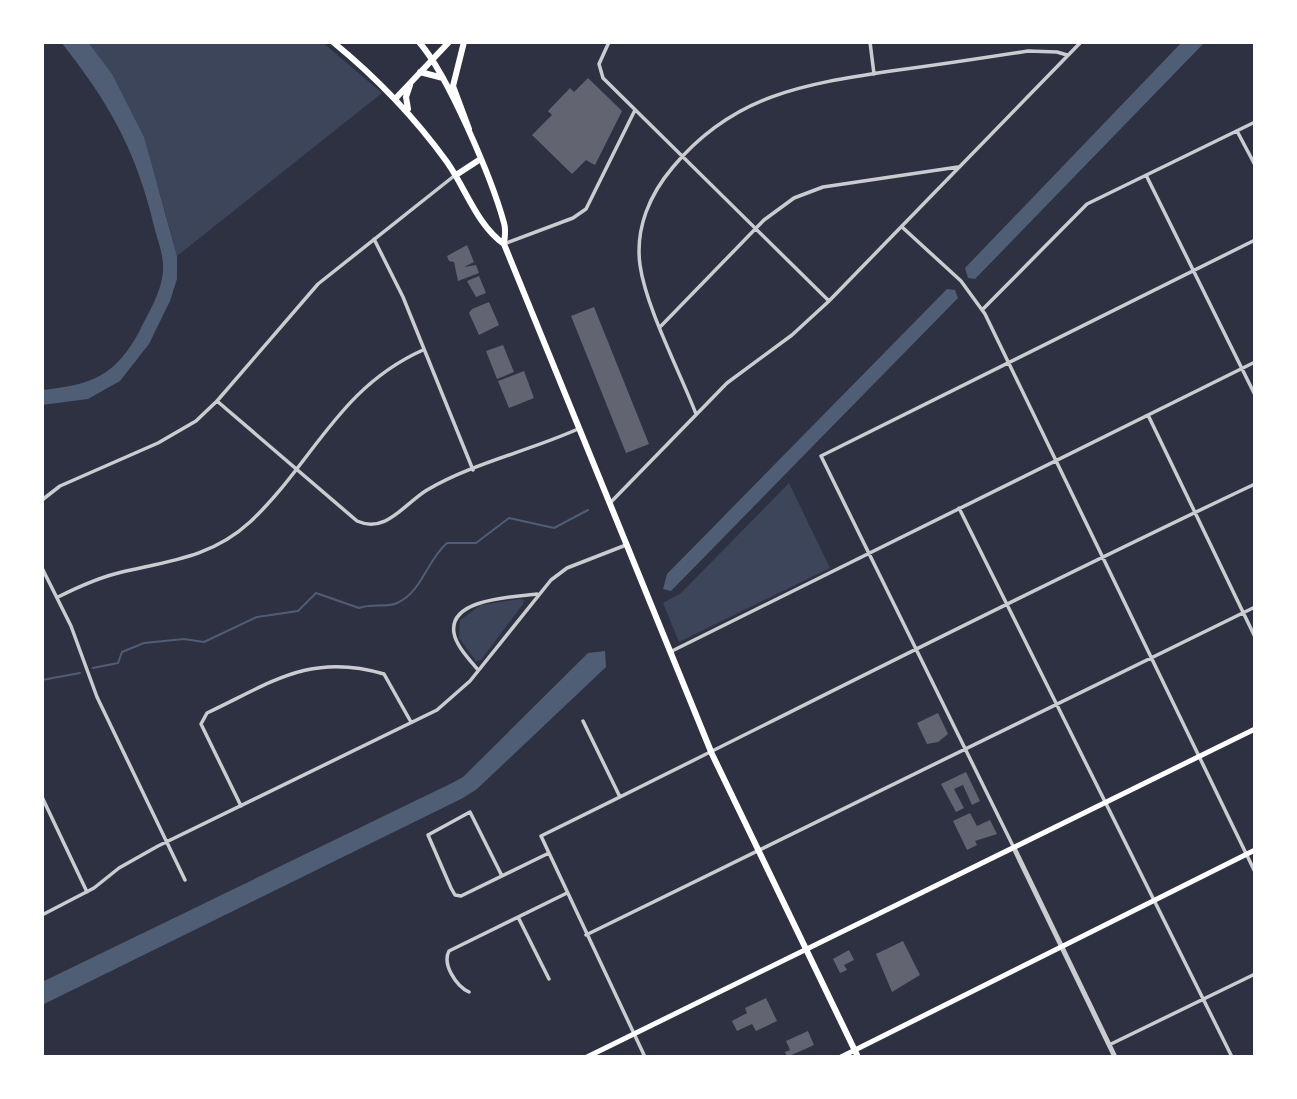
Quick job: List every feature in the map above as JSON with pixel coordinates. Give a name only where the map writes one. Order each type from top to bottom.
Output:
[{"type":"main road","points":[[333,42],[408,111],[456,175],[489,233],[504,244]]},
{"type":"main road","points":[[419,42],[433,59],[443,78],[479,160],[505,225],[504,244],[580,428],[608,505],[712,754],[856,1054]]},
{"type":"main road","points":[[396,98],[449,42]]},
{"type":"main road","points":[[464,42],[453,86],[474,148]]},
{"type":"main road","points":[[420,72],[443,78]]},
{"type":"main road","points":[[408,111],[406,97],[411,83]]},
{"type":"main road","points":[[456,175],[479,160]]},
{"type":"main road","points":[[587,1057],[1255,729]]},
{"type":"main road","points":[[841,1057],[856,1054],[1155,898],[1255,850]]},
{"type":"street","points":[[609,42],[599,64],[600,74],[829,301]]},
{"type":"street","points":[[870,42],[874,74]]},
{"type":"street","points":[[608,505],[727,383],[792,335],[829,301],[1081,42]]},
{"type":"street","points":[[696,414],[640,264],[640,234],[653,195],[682,156],[712,130],[761,100],[801,85],[1028,51],[1067,55]]},
{"type":"street","points":[[504,244],[573,218],[586,209],[635,110]]},
{"type":"street","points":[[983,309],[1087,204],[1255,122]]},
{"type":"street","points":[[1237,131],[1255,165]]},
{"type":"street","points":[[661,326],[756,229],[786,203],[812,190],[960,166]]},
{"type":"street","points":[[42,500],[60,486],[178,433],[217,401],[318,284],[456,175]]},
{"type":"street","points":[[1146,176],[1255,395]]},
{"type":"street","points":[[902,227],[961,281],[983,309],[1255,872]]},
{"type":"street","points":[[374,239],[388,264],[473,470]]},
{"type":"street","points":[[1115,1057],[821,456],[1255,240]]},
{"type":"street","points":[[58,597],[83,584],[122,572],[187,559],[250,522],[369,383],[395,363],[423,350]]},
{"type":"street","points":[[669,652],[868,551],[1255,362]]},
{"type":"street","points":[[217,401],[357,521],[373,526],[388,520],[433,486],[580,428]]},
{"type":"street","points":[[1148,415],[1255,637]]},
{"type":"street","points":[[645,1057],[541,836],[712,754],[915,649],[1255,484]]},
{"type":"street","points":[[959,508],[1009,603],[1232,1057]]},
{"type":"street","points":[[42,915],[87,892],[119,868],[167,842],[437,710],[454,697],[478,670],[537,594],[567,568],[626,545]]},
{"type":"street","points":[[42,568],[58,597],[97,697],[185,880]]},
{"type":"street","points":[[478,670],[455,636],[454,625],[460,614],[481,602],[537,594]]},
{"type":"street","points":[[586,935],[1255,607]]},
{"type":"street","points":[[240,807],[201,724],[207,713],[298,670],[345,665],[384,674],[411,722]]},
{"type":"street","points":[[583,721],[620,797]]},
{"type":"street","points":[[42,797],[87,892]]},
{"type":"street","points":[[502,876],[470,812],[428,835],[456,895],[461,896],[502,876],[549,853]]},
{"type":"street","points":[[469,992],[459,986],[448,964],[449,951],[567,893]]},
{"type":"street","points":[[518,917],[549,979]]},
{"type":"street","points":[[1109,1045],[1255,974]]},
{"type":"shaded area","points":[[61,42],[88,42],[112,74],[144,137],[177,256],[177,279],[170,301],[149,344],[120,381],[88,399],[42,405],[42,390],[88,381],[111,368],[121,358],[131,346],[151,308],[163,274],[163,261],[148,202],[120,130],[94,87]]},
{"type":"shaded area","points":[[88,42],[322,42],[382,93],[177,256],[162,199],[143,144],[120,92]]},
{"type":"shaded area","points":[[1182,42],[1205,42],[975,279],[968,278],[965,268]]},
{"type":"shaded area","points":[[947,289],[955,290],[958,298],[671,591],[663,589],[667,574]]},
{"type":"shaded area","points":[[789,483],[830,568],[679,642],[663,603],[681,593]]},
{"type":"shaded area","points":[[524,600],[523,604],[481,660],[476,661],[459,638],[460,620],[481,605]]},
{"type":"shaded area","points":[[605,651],[606,667],[477,789],[463,798],[42,1005],[42,982],[463,777],[588,653]]},
{"type":"building","points":[[588,78],[622,111],[595,165],[586,160],[572,174],[532,135],[552,115],[548,111],[570,88],[574,92]]},
{"type":"building","points":[[467,245],[474,262],[464,267],[476,265],[479,273],[458,281],[454,262],[449,261],[447,256]]},
{"type":"building","points":[[479,276],[486,293],[476,297],[467,281]]},
{"type":"building","points":[[489,302],[499,325],[479,335],[469,313]]},
{"type":"building","points":[[594,307],[649,444],[626,453],[571,316]]},
{"type":"building","points":[[503,345],[514,372],[497,379],[486,351]]},
{"type":"building","points":[[524,371],[534,398],[509,408],[498,381]]},
{"type":"building","points":[[938,713],[948,734],[938,742],[927,744],[917,723]]},
{"type":"building","points":[[966,772],[980,801],[972,805],[963,785],[954,789],[964,808],[956,812],[941,784]]},
{"type":"building","points":[[970,813],[977,826],[990,820],[997,834],[975,841],[977,845],[967,850],[953,821]]},
{"type":"building","points":[[903,941],[920,975],[892,992],[876,954]]},
{"type":"building","points":[[849,950],[854,960],[844,965],[847,970],[840,973],[833,959]]},
{"type":"building","points":[[766,998],[777,1021],[756,1031],[752,1024],[737,1031],[732,1021],[747,1013],[745,1008]]},
{"type":"building","points":[[808,1031],[814,1045],[787,1057],[785,1052],[790,1050],[786,1041]]},
{"type":"waterway","points":[[93,668],[118,663],[122,652],[144,643],[184,639],[204,642],[257,617],[298,611],[316,593],[359,608],[397,603],[419,584],[434,558],[447,543],[476,543],[509,518],[554,528],[588,510]]},
{"type":"waterway","points":[[42,680],[80,673]]}]
